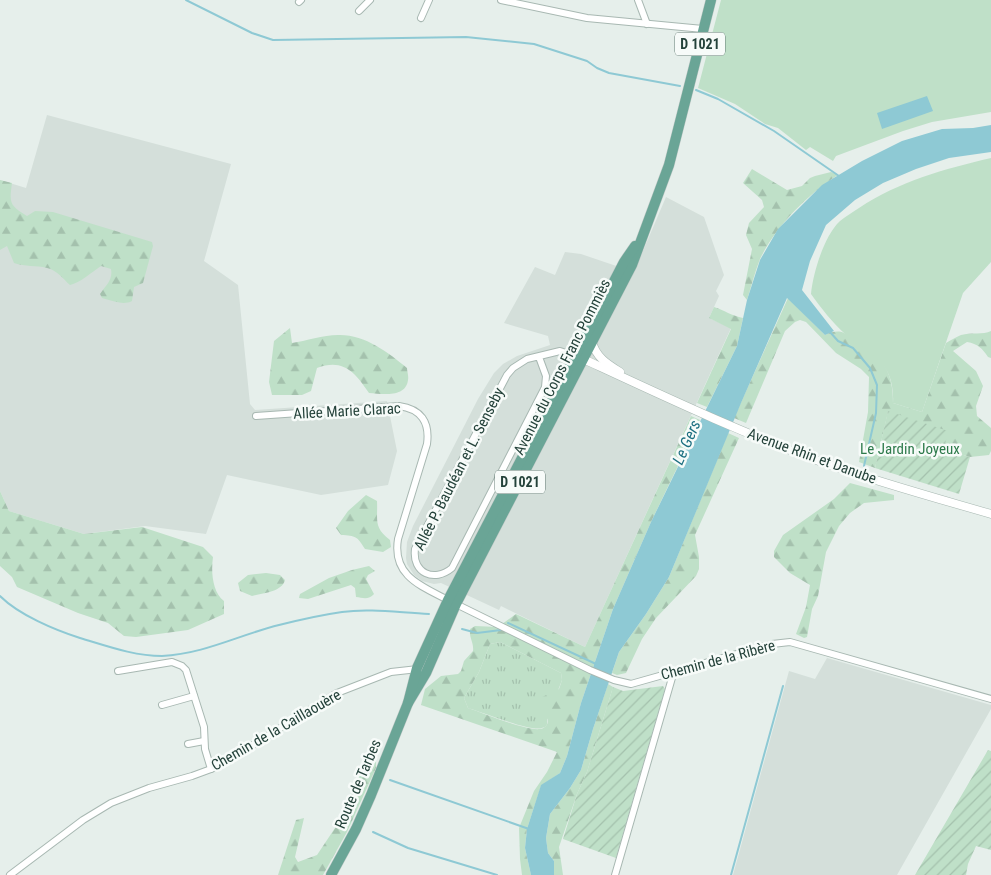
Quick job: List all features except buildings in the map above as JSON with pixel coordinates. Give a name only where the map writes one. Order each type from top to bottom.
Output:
[{"type":"main road","name":"D 1021","points":[[704,29],[711,0]]},
{"type":"main road","name":"Avenue du Corps Franc Pommiès","points":[[579,358],[592,342],[632,264],[658,198],[669,165],[704,29]]},
{"type":"main road","name":"Avenue du Corps Franc Pommiès","points":[[422,671],[452,602],[579,358],[624,262],[642,235]]},
{"type":"main road","name":"Route de Tarbes","points":[[331,875],[356,829],[422,671]]},
{"type":"street","points":[[358,10],[370,0]]},
{"type":"street","points":[[421,18],[429,0]]},
{"type":"street","points":[[501,0],[587,18],[704,29]]},
{"type":"street","points":[[638,0],[647,24]]},
{"type":"street","name":"Avenue Rhin et Danube","points":[[592,342],[596,354],[638,384]]},
{"type":"street","name":"Allée P. Baudéan et L. Senseby","points":[[539,357],[546,376],[545,387],[452,568],[446,572],[433,575],[423,572],[416,564],[414,557],[415,549],[507,375],[520,363],[539,357],[560,351],[579,358]]},
{"type":"street","name":"Avenue Rhin et Danube","points":[[579,358],[744,432],[859,475],[991,514]]},
{"type":"street","name":"Allée Marie Clarac","points":[[256,416],[399,406],[409,408],[420,415],[425,421],[428,435],[398,539],[397,554],[404,571]]},
{"type":"street","points":[[416,564],[404,571],[416,583],[452,602]]},
{"type":"street","name":"Chemin de la Ribère","points":[[452,602],[590,670],[614,680],[631,684],[772,644],[790,642],[989,699]]},
{"type":"street","points":[[118,671],[166,662],[178,663],[186,670],[204,728],[204,742],[211,769]]},
{"type":"street","name":"Chemin de la Caillaouère","points":[[10,875],[83,820],[112,803],[149,788],[211,769],[337,694],[391,672],[422,671]]},
{"type":"street","points":[[615,875],[674,672]]},
{"type":"street","points":[[989,699],[991,691]]},
{"type":"street","points":[[162,706],[194,696]]},
{"type":"street","points":[[188,744],[204,742]]},
{"type":"shaded area","points":[[47,115],[231,164],[204,261],[238,285],[250,404],[255,410],[387,401],[397,451],[388,485],[321,495],[227,475],[206,534],[145,526],[84,534],[9,511],[0,491],[0,180],[26,188]]},
{"type":"shaded area","points":[[666,197],[704,217],[724,275],[716,291],[719,296],[709,318],[731,328],[585,647],[501,606],[499,610],[441,583],[434,584],[422,581],[414,575],[407,564],[407,542],[413,526],[478,399],[494,373],[503,364],[517,356],[550,345],[548,336],[504,323],[535,267],[555,275],[565,252],[581,254],[634,272]]},
{"type":"shaded area","points":[[827,658],[991,705],[991,709],[897,875],[733,875],[789,671],[815,679]]},
{"type":"green space","points":[[721,0],[991,0],[991,112],[932,122],[836,156],[833,161],[810,147],[806,150],[778,128],[765,124],[735,104],[698,88]]},
{"type":"green space","points":[[991,158],[991,262],[963,293],[922,412],[893,403],[893,389],[885,368],[872,354],[840,329],[811,294],[814,276],[824,245],[840,221],[890,190],[923,177]]},
{"type":"green space","points":[[752,169],[787,190],[802,186],[815,176],[831,172],[838,175],[804,201],[774,235],[760,259],[747,300],[743,295],[752,249],[746,235],[749,223],[764,207],[762,200],[743,183]]},
{"type":"green space","points":[[0,180],[12,183],[12,203],[27,216],[35,211],[53,212],[152,242],[153,246],[143,283],[134,287],[132,301],[121,303],[102,298],[100,294],[110,279],[111,269],[101,266],[82,280],[70,285],[51,269],[14,263],[7,246],[0,250]]},
{"type":"green space","points":[[788,298],[825,335],[834,332],[844,333],[876,356],[882,362],[889,377],[893,403],[922,412],[946,343],[961,335],[991,331],[991,358],[979,347],[967,342],[953,351],[976,371],[983,386],[976,406],[977,416],[991,428],[991,451],[989,455],[970,457],[943,449],[888,412],[875,468],[859,462],[868,412],[869,377],[861,369],[836,353],[806,322],[800,320],[785,331],[746,423],[734,418]]},
{"type":"green space","points":[[714,307],[743,318],[737,346],[707,407],[697,403],[731,329],[709,318]]},
{"type":"green space","points":[[290,328],[292,343],[326,336],[348,335],[375,345],[407,368],[408,379],[406,386],[403,390],[393,394],[369,393],[359,379],[348,369],[341,366],[326,365],[317,368],[311,391],[302,395],[272,395],[269,382],[274,341]]},
{"type":"green space","name":"Le Jardin Joyeux","points":[[888,411],[948,431],[944,449],[970,457],[959,494],[875,468]]},
{"type":"green space","points":[[691,416],[700,420],[651,522],[613,609],[581,703],[567,756],[560,773],[541,786],[527,829],[525,848],[531,875],[522,875],[519,828],[534,791],[547,772],[557,752],[421,705],[425,689],[441,676],[458,674],[461,671],[464,661],[473,651],[470,629],[475,626],[498,627],[516,614],[585,647]],"holes":[[[500,642],[561,673],[562,680],[559,689],[538,699],[537,705],[548,720],[546,726],[541,729],[515,725],[468,708],[464,698],[479,672],[490,644]]]},
{"type":"green space","points":[[728,433],[739,438],[695,535],[699,557],[699,569],[696,576],[656,618],[642,639],[626,673],[617,675],[612,673],[619,652],[669,577]]},
{"type":"green space","points":[[850,483],[894,495],[894,500],[864,503],[850,513],[839,526],[826,552],[818,596],[812,609],[807,637],[804,638],[796,634],[806,607],[810,585],[790,573],[774,557],[774,551],[783,535],[834,499]]},
{"type":"green space","points":[[0,491],[9,511],[84,534],[142,527],[203,547],[213,557],[213,581],[217,592],[224,601],[224,614],[188,630],[136,637],[124,636],[108,623],[78,613],[17,587],[12,577],[0,566]]},
{"type":"green space","points":[[366,495],[377,501],[379,527],[390,540],[391,547],[383,552],[365,549],[356,538],[341,535],[336,528],[348,511]]},
{"type":"green space","points":[[369,566],[375,571],[368,575],[366,579],[374,594],[370,597],[356,597],[355,588],[351,585],[308,599],[299,598],[300,594],[329,578]]},
{"type":"green space","points":[[266,573],[280,575],[285,580],[283,584],[276,590],[252,596],[240,591],[238,583],[248,575]]},
{"type":"green space","points":[[500,642],[561,673],[562,680],[545,727],[527,727],[468,708],[464,698],[479,672],[490,644]]},
{"type":"green space","points":[[608,684],[613,687],[587,772],[577,794],[559,847],[563,875],[554,875],[554,861],[548,853],[546,838],[550,814],[581,770]]},
{"type":"green space","points":[[663,686],[665,689],[616,858],[563,839],[577,794],[587,772],[613,687],[623,691]]},
{"type":"green space","points":[[988,750],[991,751],[991,850],[976,846],[968,864],[966,875],[915,875]]},
{"type":"green space","points":[[373,755],[376,759],[376,768],[347,832],[323,875],[278,875],[296,820],[304,818],[295,857],[298,862],[317,855],[337,825],[369,756]]},
{"type":"water","points":[[927,96],[933,111],[882,129],[877,113]]},
{"type":"water","points":[[991,125],[991,152],[949,158],[883,183],[855,200],[826,225],[810,261],[802,290],[834,331],[825,335],[787,298],[669,577],[619,652],[581,770],[550,814],[546,838],[548,853],[554,861],[554,875],[531,875],[525,848],[527,829],[541,785],[560,773],[567,756],[581,703],[613,609],[651,522],[737,346],[747,300],[760,260],[778,229],[822,185],[862,161],[902,141],[942,129],[973,128]]},
{"type":"waterway","points":[[186,0],[252,33],[273,40],[466,37],[534,44],[587,61],[609,73],[680,86]]},
{"type":"waterway","points":[[696,90],[718,99],[774,131],[839,176]]},
{"type":"waterway","points":[[830,332],[838,341],[853,348],[870,368],[877,385],[876,413],[864,466]]},
{"type":"waterway","points":[[0,596],[27,616],[70,635],[110,647],[152,656],[192,652],[264,629],[334,613],[363,610],[429,614]]},
{"type":"waterway","points":[[508,623],[596,664]]},
{"type":"waterway","points":[[462,629],[477,633],[501,630]]},
{"type":"waterway","points":[[731,875],[783,686]]},
{"type":"waterway","points":[[390,780],[529,829]]},
{"type":"waterway","points":[[373,832],[408,848],[497,875]]},
{"type":"water label","name":"Le Gers","points":[[686,442]]}]
